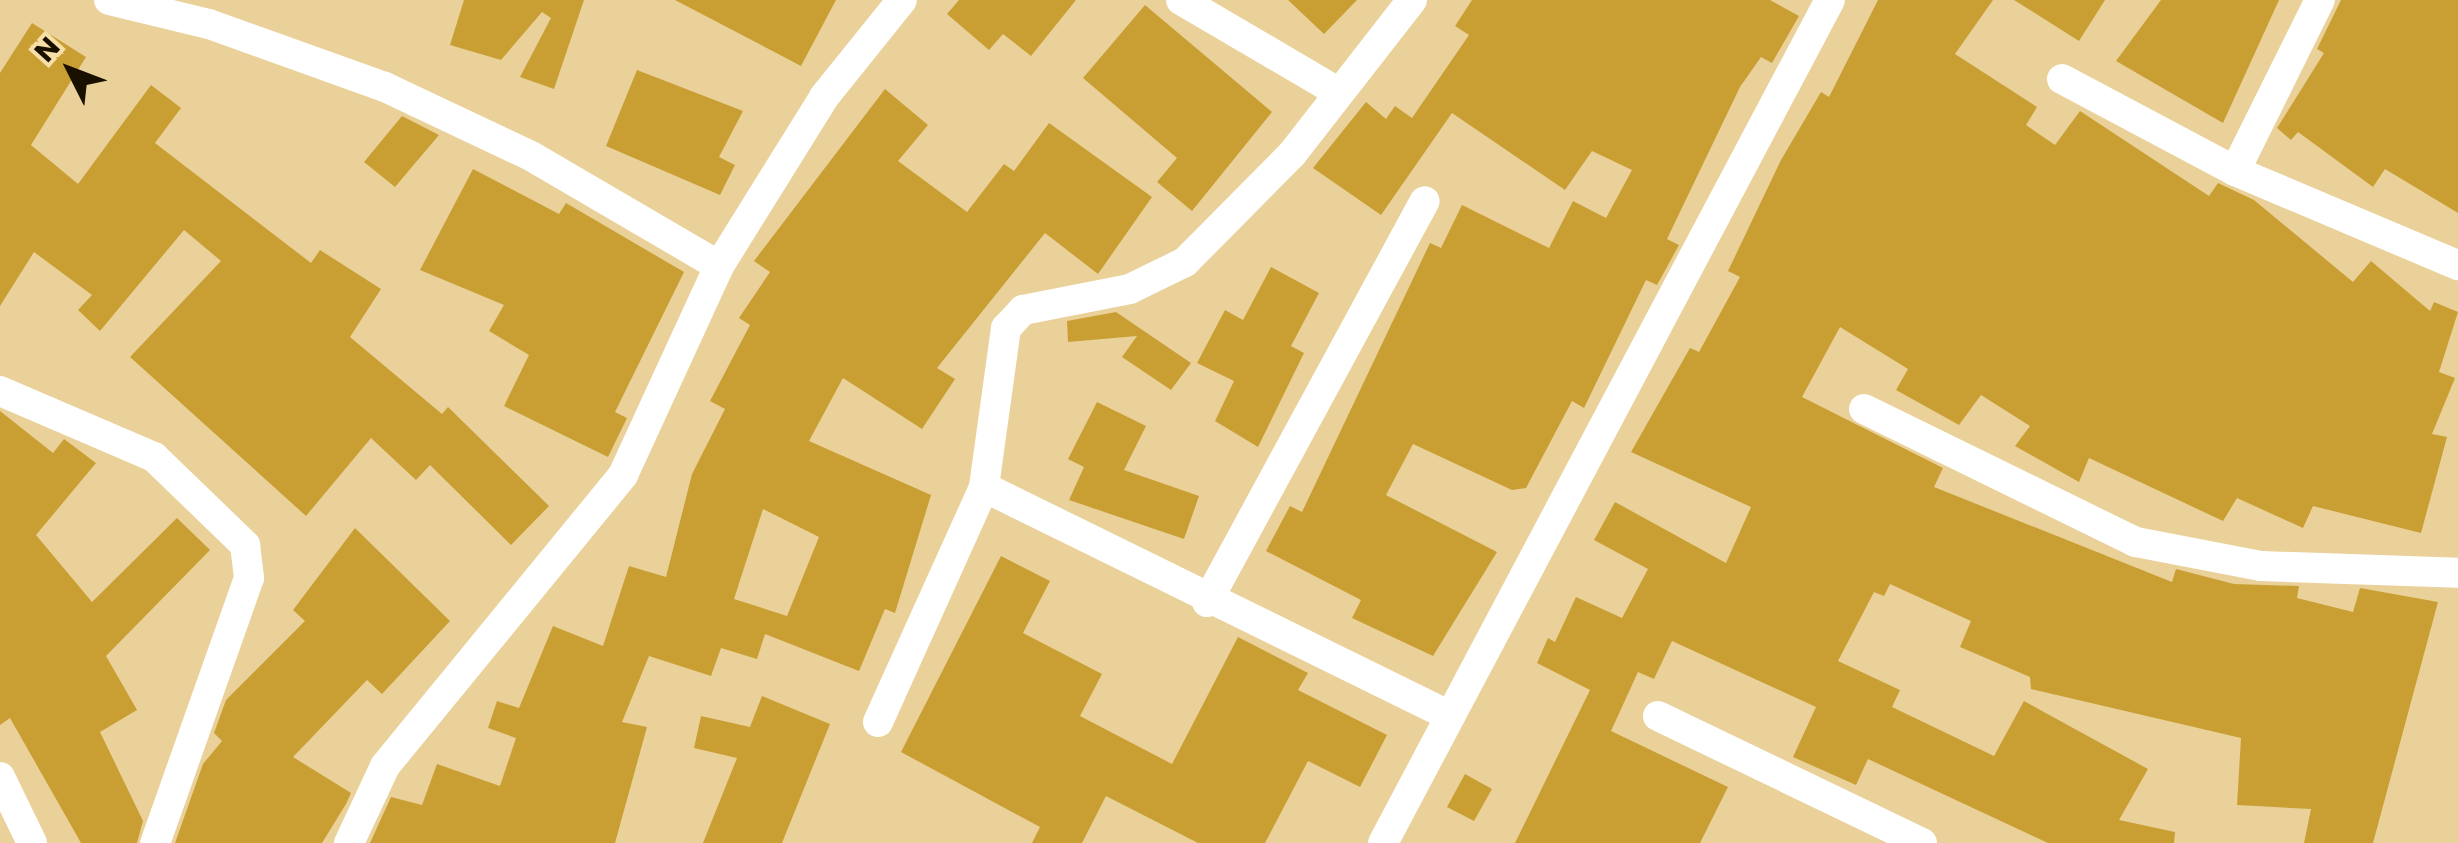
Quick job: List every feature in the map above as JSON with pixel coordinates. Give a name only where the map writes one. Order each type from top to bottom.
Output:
[{"type":"street","points":[[109,0],[209,24],[385,88],[531,156],[719,266]]},
{"type":"street","points":[[349,843],[385,766],[623,475],[719,266],[824,97],[902,0]]},
{"type":"street","points":[[1180,0],[1338,92]]},
{"type":"street","points":[[878,722],[984,488],[1006,328],[1024,310],[1130,289],[1186,262],[1338,92],[1412,0]]},
{"type":"street","points":[[1383,843],[1830,0]]},
{"type":"street","points":[[2235,171],[2320,0]]},
{"type":"street","points":[[2062,80],[2235,171],[2458,265]]},
{"type":"street","points":[[1207,602],[1425,200]]},
{"type":"street","points":[[0,390],[154,457],[245,545],[248,578],[155,843]]},
{"type":"street","points":[[1864,409],[2136,542],[2262,566],[2458,573]]},
{"type":"street","points":[[984,488],[1207,602],[1448,715]]},
{"type":"street","points":[[1658,716],[1922,843]]},
{"type":"street","points":[[0,778],[32,843]]},
{"type":"building","points":[[464,0],[584,0],[554,89],[520,77],[551,18],[542,12],[501,60],[450,45]]},
{"type":"building","points":[[675,0],[836,0],[801,66]]},
{"type":"building","points":[[959,0],[1076,0],[1031,56],[1003,34],[989,50],[947,14]]},
{"type":"building","points":[[1288,0],[1357,0],[1324,34]]},
{"type":"building","points":[[1472,0],[1770,0],[1799,16],[1772,63],[1761,57],[1740,87],[1667,239],[1679,245],[1657,285],[1646,280],[1584,408],[1572,401],[1526,488],[1512,490],[1413,444],[1386,495],[1497,552],[1433,656],[1352,618],[1361,600],[1266,551],[1290,506],[1302,512],[1430,243],[1441,248],[1462,205],[1549,248],[1573,201],[1606,218],[1632,170],[1592,151],[1565,190],[1452,113],[1381,215],[1313,168],[1366,102],[1386,119],[1395,106],[1412,118],[1469,35],[1455,26]]},
{"type":"building","points":[[1878,0],[1993,0],[1955,54],[2037,107],[2026,125],[2055,145],[2080,111],[2209,196],[2218,183],[2254,200],[2353,282],[2371,261],[2430,311],[2434,302],[2458,312],[2439,372],[2455,378],[2432,434],[2447,437],[2421,533],[2313,506],[2303,528],[2237,498],[2223,521],[2089,458],[2079,482],[2015,446],[2030,426],[1981,395],[1959,425],[1896,390],[1908,369],[1840,327],[1802,397],[1943,468],[1934,487],[2172,582],[2176,569],[2234,584],[2299,586],[2297,598],[2353,612],[2360,588],[2438,602],[2373,843],[2304,843],[2311,809],[2237,805],[2241,738],[2031,689],[2030,677],[1960,647],[1971,621],[1890,584],[1884,596],[1874,592],[1838,661],[1900,690],[1892,707],[1994,756],[2024,701],[2148,769],[2119,820],[2175,832],[2174,843],[2048,843],[1868,759],[1856,785],[1793,757],[1816,707],[1672,641],[1654,679],[1638,672],[1611,731],[1728,787],[1700,843],[1515,843],[1590,690],[1537,663],[1548,638],[1555,642],[1576,597],[1622,618],[1648,569],[1594,540],[1615,502],[1726,563],[1751,507],[1631,452],[1690,348],[1699,352],[1740,277],[1728,271],[1781,160],[1821,92],[1829,97]]},
{"type":"building","points":[[2014,0],[2105,0],[2079,41]]},
{"type":"building","points":[[2161,0],[2279,0],[2223,123],[2116,61]]},
{"type":"building","points":[[2341,0],[2458,0],[2458,213],[2385,169],[2373,187],[2298,132],[2291,140],[2277,128],[2324,53],[2317,49]]},
{"type":"building","points":[[1145,5],[1272,112],[1192,211],[1157,182],[1177,158],[1083,78]]},
{"type":"building","points":[[32,23],[86,57],[31,145],[78,184],[151,85],[181,108],[155,143],[311,263],[320,250],[381,289],[350,337],[442,414],[448,407],[549,506],[511,545],[430,465],[416,480],[371,438],[306,516],[130,357],[221,261],[184,230],[100,331],[78,310],[92,295],[34,252],[0,306],[0,73]]},
{"type":"building","points":[[637,70],[743,111],[719,157],[735,165],[720,195],[606,146]]},
{"type":"building","points":[[885,89],[928,125],[898,161],[967,212],[1004,164],[1014,171],[1049,123],[1152,197],[1098,274],[1045,233],[937,368],[955,379],[922,429],[843,378],[809,441],[931,495],[895,613],[885,609],[859,671],[765,634],[757,659],[721,648],[711,676],[649,656],[622,722],[647,727],[615,843],[370,843],[391,797],[422,805],[437,764],[500,786],[516,738],[488,728],[497,701],[519,708],[553,626],[603,646],[629,566],[666,577],[692,474],[725,409],[710,401],[750,325],[739,318],[770,272],[754,261]],"holes":[[[763,509],[819,537],[787,616],[734,599]]]},
{"type":"building","points":[[402,116],[439,135],[395,187],[364,162]]},
{"type":"building","points":[[473,169],[559,214],[566,203],[684,272],[615,412],[627,418],[608,457],[504,406],[529,355],[489,331],[504,305],[420,270]]},
{"type":"building","points":[[1271,267],[1319,293],[1291,346],[1304,353],[1258,447],[1215,421],[1234,381],[1197,363],[1225,310],[1243,320]]},
{"type":"building","points":[[1116,312],[1191,363],[1171,390],[1122,357],[1137,336],[1068,342],[1067,321]]},
{"type":"building","points":[[1097,402],[1146,426],[1124,470],[1199,496],[1184,539],[1069,500],[1084,467],[1068,459]]},
{"type":"building","points":[[0,411],[53,453],[64,439],[96,463],[36,535],[92,602],[177,518],[210,550],[106,656],[137,710],[100,732],[143,821],[137,843],[81,843],[10,718],[0,725]]},
{"type":"building","points":[[355,528],[450,621],[382,694],[367,680],[293,757],[351,793],[346,804],[322,843],[175,843],[203,764],[222,741],[214,733],[226,700],[305,621],[293,610]]},
{"type":"building","points":[[1001,556],[1050,581],[1023,633],[1102,674],[1080,716],[1172,764],[1238,637],[1308,673],[1298,690],[1387,735],[1360,787],[1308,761],[1265,843],[1198,843],[1106,796],[1082,843],[1032,843],[1040,827],[901,752]]},
{"type":"building","points":[[762,696],[830,724],[782,843],[703,843],[737,758],[694,748],[701,716],[750,727]]},
{"type":"building","points":[[1465,774],[1492,789],[1474,821],[1447,807]]}]
